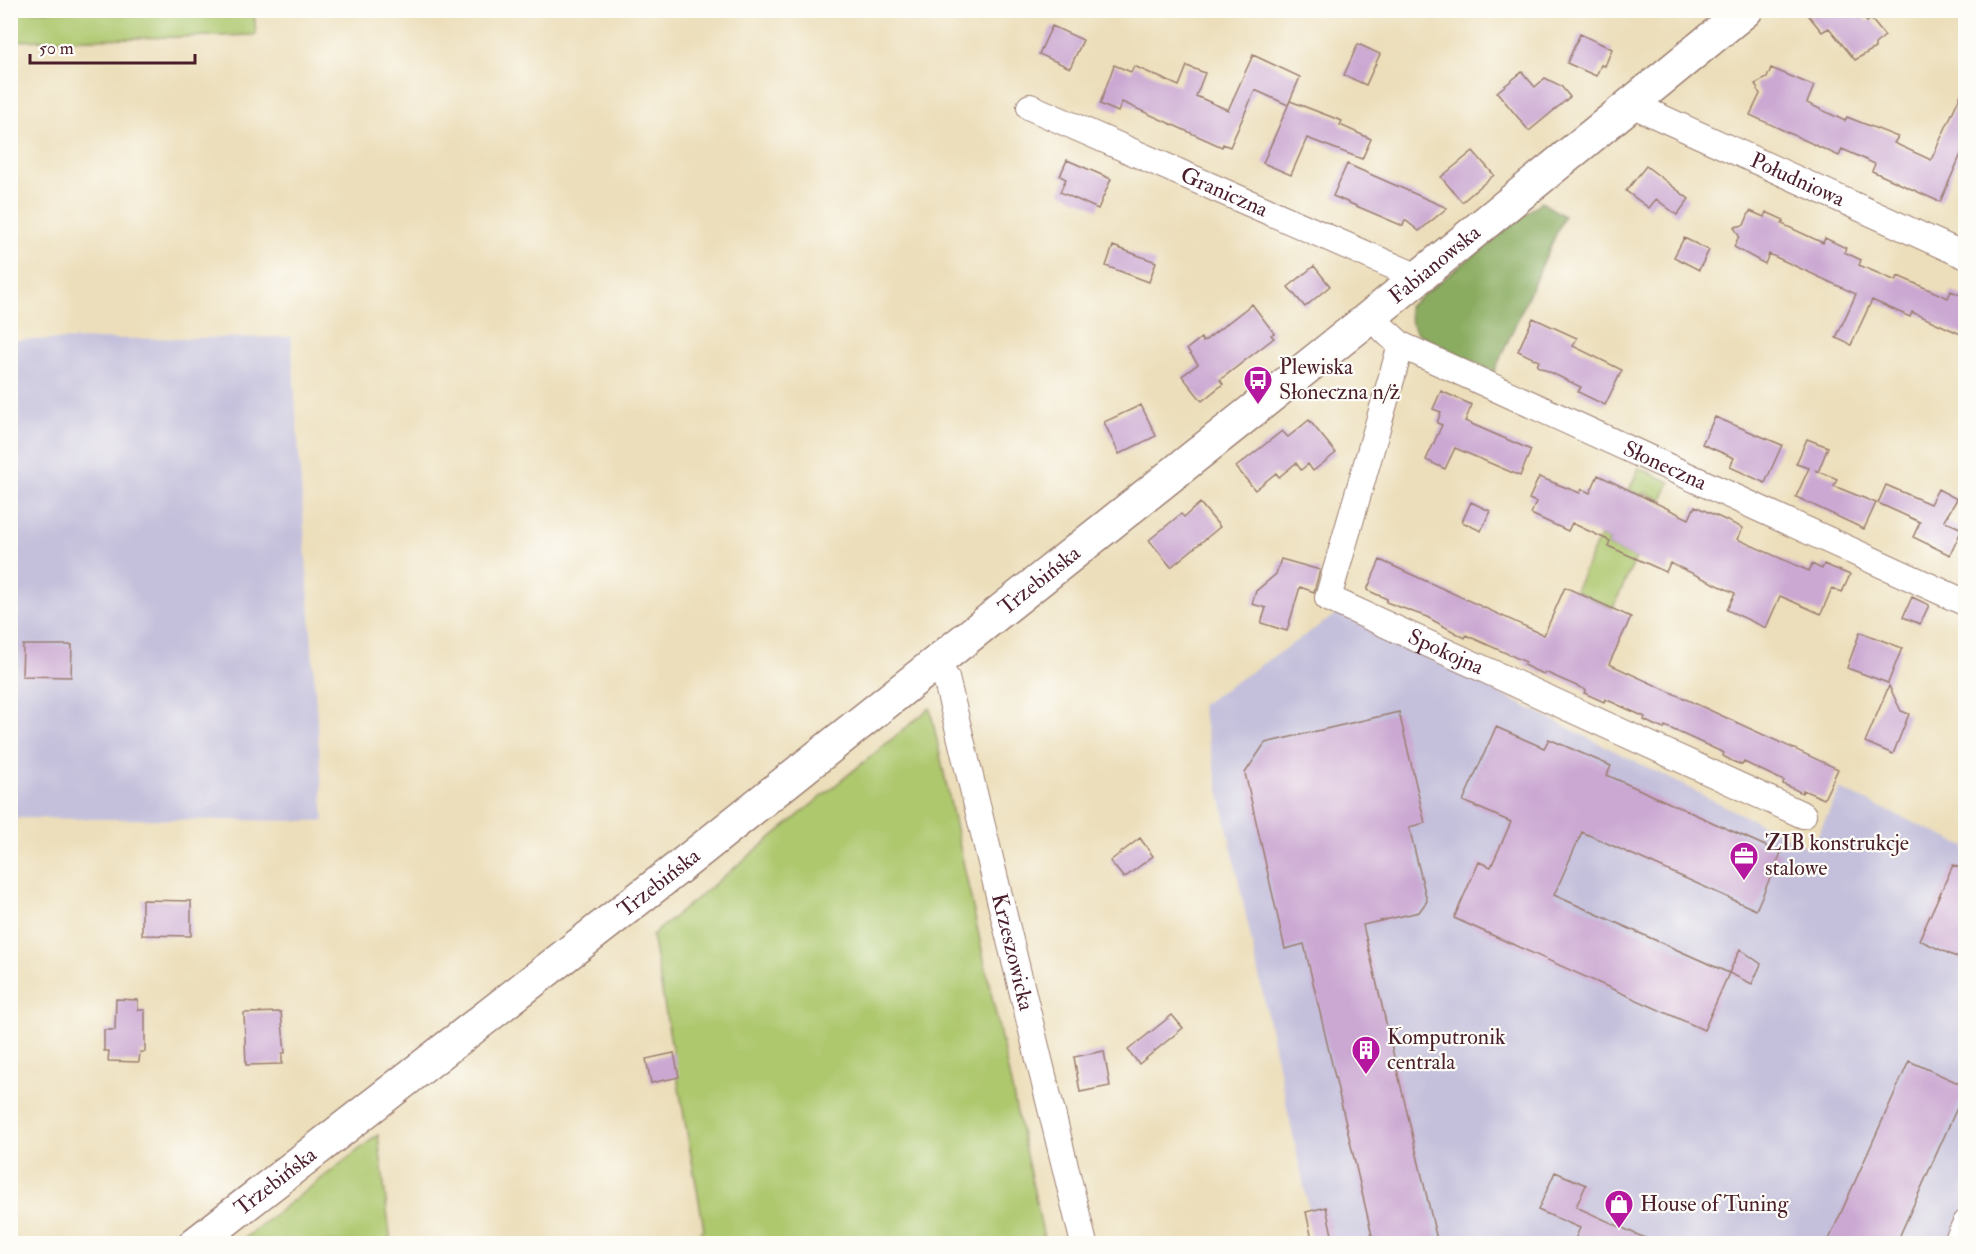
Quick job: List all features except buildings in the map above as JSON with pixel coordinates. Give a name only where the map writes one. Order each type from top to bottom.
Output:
[{"type":"street","name":"Fabianowska","points":[[1119,516],[1418,278],[1746,10]]},
{"type":"street","name":"Południowa","points":[[1631,104],[1965,256]]},
{"type":"street","name":"Graniczna","points":[[1030,107],[1418,278]]},
{"type":"street","name":"Słoneczna","points":[[1370,316],[1401,345],[1965,603]]},
{"type":"street","name":"Spokojna","points":[[1401,345],[1328,598],[1803,815]]},
{"type":"street","name":"Trzebińska","points":[[195,1244],[683,864],[1119,516]]},
{"type":"street","name":"Krzeszowicka","points":[[936,663],[946,678],[1084,1244]]},
{"type":"street","points":[[1956,1244],[1965,1223]]},
{"type":"shaded area","points":[[291,337],[324,821],[11,818],[10,340]]},
{"type":"shaded area","points":[[1338,613],[1811,849],[1840,789],[1965,846],[1965,1243],[1316,1243],[1201,705]]},
{"type":"green space","points":[[10,11],[254,11],[256,35],[11,41]]},
{"type":"green space","points":[[1541,202],[1564,216],[1494,372],[1417,333],[1411,322],[1408,307]]},
{"type":"green space","points":[[1639,468],[1670,482],[1662,500],[1644,492],[1642,496],[1629,490]]},
{"type":"green space","points":[[1600,536],[1610,541],[1608,546],[1636,558],[1613,608],[1575,591]]},
{"type":"green space","points":[[930,708],[1045,1243],[686,1243],[704,1229],[652,935]]},
{"type":"green space","points":[[378,1135],[391,1243],[238,1243]]},
{"type":"place","name":"Plewiska Słoneczna n/ż","points":[[1258,406]]},
{"type":"place","name":"ZIB konstrukcje stalowe","points":[[1744,882]]},
{"type":"place","name":"Komputronik centrala","points":[[1366,1076]]},
{"type":"place","name":"House of Tuning","points":[[1619,1230]]}]
